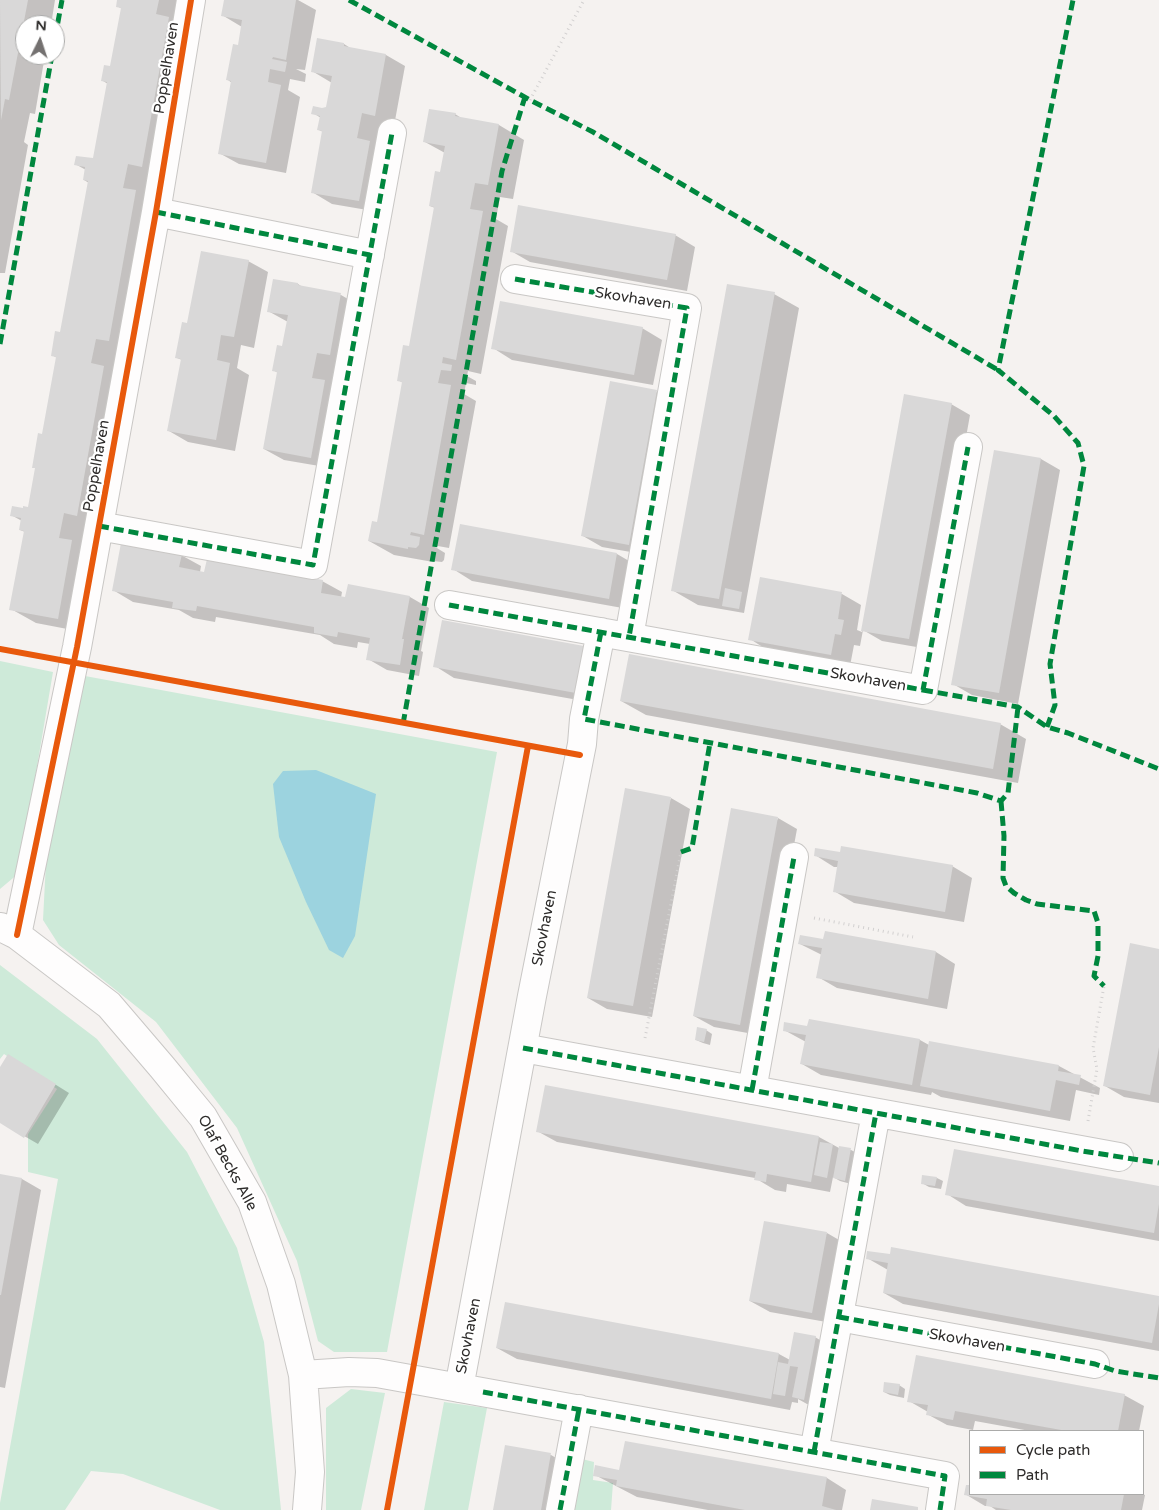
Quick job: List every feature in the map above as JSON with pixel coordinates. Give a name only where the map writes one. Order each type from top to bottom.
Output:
[{"type":"street","name":"Poppelhaven","points":[[9,931],[77,647],[156,212],[191,0]]},
{"type":"street","name":"Poppelhaven","points":[[98,526],[313,565],[392,133]]},
{"type":"street","points":[[156,212],[370,255]]},
{"type":"street","name":"Skovhaven","points":[[515,279],[687,308],[630,637]]},
{"type":"street","name":"Skovhaven","points":[[449,605],[923,690],[968,447]]},
{"type":"street","name":"Skovhaven","points":[[459,1388],[532,996],[582,744],[584,720],[601,632]]},
{"type":"street","points":[[752,1090],[794,857]]},
{"type":"street","name":"Olaf Becks Alle","points":[[9,931],[109,1005],[202,1117],[252,1202],[281,1284],[303,1375],[310,1472],[307,1510]]},
{"type":"street","points":[[523,1048],[1119,1157]]},
{"type":"street","points":[[814,1452],[876,1113]]},
{"type":"street","name":"Skovhaven","points":[[838,1317],[1095,1364]]},
{"type":"street","name":"Skovhaven","points":[[303,1375],[350,1372],[377,1373],[945,1476],[940,1510]]},
{"type":"street","points":[[560,1510],[579,1410]]},
{"type":"path","points":[[530,100],[584,0]]},
{"type":"path","points":[[639,1069],[681,852]]},
{"type":"path","points":[[784,913],[913,937]]},
{"type":"path","points":[[1082,1151],[1097,1069],[1093,1048],[1104,986]]},
{"type":"green space","points":[[0,661],[53,672],[19,873],[0,889]]},
{"type":"green space","points":[[85,676],[497,752],[387,1352],[334,1352],[318,1341],[297,1261],[237,1128],[156,1022],[59,945],[43,920],[46,862]]},
{"type":"green space","points":[[0,965],[97,1039],[187,1152],[237,1248],[264,1342],[281,1510],[220,1510],[123,1474],[91,1471],[65,1510],[0,1510],[58,1179],[28,1172],[28,1134],[57,1089],[4,1054],[0,1059]]},
{"type":"green space","points":[[351,1389],[385,1393],[361,1510],[326,1510],[326,1408]]},
{"type":"green space","points":[[444,1402],[487,1408],[468,1510],[424,1510]]},
{"type":"green space","points":[[578,1458],[594,1462],[593,1480],[613,1483],[611,1510],[568,1510]]},
{"type":"water","points":[[316,770],[376,794],[355,936],[343,958],[329,950],[306,902],[279,837],[273,784],[283,771]]},
{"type":"building","points":[[0,0],[28,0],[25,15],[15,15],[16,65],[9,100],[5,99],[1,120]]},
{"type":"building","points":[[117,0],[159,0],[156,14],[169,17],[142,167],[128,164],[123,188],[136,190],[109,341],[96,339],[91,363],[104,366],[77,516],[64,513],[59,538],[72,540],[58,619],[9,610],[24,531],[19,530],[21,518],[10,516],[12,506],[28,507],[35,468],[32,468],[38,433],[42,434],[56,357],[51,356],[55,331],[60,332],[88,181],[83,180],[85,167],[74,165],[76,156],[93,158],[107,82],[101,81],[104,65],[110,66],[121,8],[116,7]]},
{"type":"building","points":[[224,0],[296,0],[286,60],[273,57],[272,59],[287,62],[285,72],[270,69],[268,82],[281,85],[266,163],[218,154],[231,81],[226,80],[233,44],[238,45],[242,20],[221,16]]},
{"type":"building","points":[[317,38],[344,43],[344,46],[386,54],[375,116],[362,113],[357,138],[370,141],[359,201],[311,193],[322,131],[317,130],[320,116],[311,114],[313,106],[326,107],[332,76],[311,72]]},
{"type":"building","points":[[429,109],[456,113],[455,116],[499,124],[488,185],[475,183],[470,209],[483,211],[456,360],[443,357],[442,363],[452,365],[451,371],[441,370],[438,383],[451,385],[424,535],[411,532],[410,535],[420,537],[419,545],[416,548],[408,547],[408,549],[368,541],[372,521],[377,522],[402,382],[397,381],[403,345],[409,346],[434,207],[429,206],[435,171],[440,172],[445,146],[423,142]]},
{"type":"building","points":[[518,205],[676,234],[667,280],[510,252]]},
{"type":"building","points":[[201,251],[249,260],[234,337],[221,335],[217,360],[230,363],[216,440],[167,431],[181,359],[175,358],[182,322],[187,323]]},
{"type":"building","points":[[273,279],[341,293],[330,355],[317,353],[312,378],[325,380],[311,458],[263,449],[277,372],[272,371],[277,345],[282,346],[288,315],[267,312]]},
{"type":"building","points":[[727,284],[775,292],[719,599],[671,591]]},
{"type":"building","points":[[500,301],[643,327],[634,375],[491,349]]},
{"type":"building","points":[[610,381],[657,390],[629,545],[581,536]]},
{"type":"building","points":[[904,394],[952,403],[909,639],[861,631]]},
{"type":"building","points":[[994,450],[1041,458],[999,693],[951,685]]},
{"type":"building","points":[[460,524],[617,553],[609,599],[451,570]]},
{"type":"building","points":[[121,543],[182,554],[179,567],[204,572],[207,559],[323,580],[321,593],[345,597],[348,584],[410,596],[402,639],[404,639],[400,665],[366,660],[370,638],[338,632],[337,637],[314,633],[314,627],[197,606],[196,611],[172,608],[173,602],[112,591]]},
{"type":"building","points":[[760,577],[842,592],[838,619],[844,620],[841,635],[835,634],[831,655],[748,640]]},
{"type":"building","points":[[725,588],[742,592],[739,609],[722,606]]},
{"type":"building","points":[[442,620],[584,646],[576,693],[433,667]]},
{"type":"building","points":[[629,654],[1001,723],[993,769],[620,701]]},
{"type":"building","points":[[625,788],[671,797],[633,1006],[587,998]]},
{"type":"building","points":[[731,808],[778,817],[740,1025],[693,1016]]},
{"type":"building","points":[[841,846],[953,865],[945,912],[833,892],[838,861],[814,856],[815,848],[840,852]]},
{"type":"building","points":[[825,931],[936,951],[928,999],[816,978],[822,948],[798,944],[800,935],[823,939]]},
{"type":"building","points":[[1130,943],[1159,949],[1159,1047],[1150,1095],[1103,1086]]},
{"type":"building","points":[[809,1019],[920,1039],[912,1085],[800,1064],[806,1035],[783,1031],[784,1022],[807,1026]]},
{"type":"building","points":[[697,1027],[707,1029],[704,1042],[695,1040]]},
{"type":"building","points":[[929,1041],[1059,1065],[1058,1071],[1081,1075],[1079,1085],[1056,1080],[1050,1111],[920,1086]]},
{"type":"building","points":[[8,1054],[56,1084],[24,1138],[0,1123],[0,1067]]},
{"type":"building","points":[[545,1085],[819,1136],[811,1182],[767,1174],[766,1182],[754,1180],[756,1172],[536,1132]]},
{"type":"building","points":[[820,1142],[833,1144],[827,1178],[814,1175]]},
{"type":"building","points":[[839,1146],[851,1148],[845,1181],[833,1178]]},
{"type":"building","points":[[954,1149],[1159,1186],[1159,1204],[1154,1233],[945,1195]]},
{"type":"building","points":[[0,1174],[22,1178],[1,1295],[0,1295]]},
{"type":"building","points":[[922,1175],[937,1177],[935,1186],[921,1184]]},
{"type":"building","points":[[764,1221],[827,1232],[812,1313],[749,1301]]},
{"type":"building","points":[[891,1247],[1159,1296],[1152,1343],[883,1293],[888,1263],[866,1259],[867,1251],[890,1254]]},
{"type":"building","points":[[505,1302],[779,1353],[771,1399],[496,1348]]},
{"type":"building","points":[[794,1332],[816,1336],[804,1400],[792,1397],[798,1367],[790,1366],[785,1396],[773,1394],[778,1362],[788,1364]]},
{"type":"building","points":[[916,1355],[1125,1394],[1118,1430],[1061,1430],[955,1411],[953,1420],[926,1415],[928,1405],[907,1402]]},
{"type":"building","points":[[884,1382],[900,1384],[898,1395],[883,1392]]},
{"type":"building","points":[[625,1441],[827,1477],[822,1506],[836,1510],[745,1510],[616,1486],[617,1480],[593,1476],[595,1465],[619,1470]]},
{"type":"building","points":[[505,1445],[551,1453],[541,1510],[493,1510]]},
{"type":"building","points":[[966,1485],[969,1485],[969,1495],[1124,1495],[1121,1510],[1011,1510],[986,1506],[987,1499],[964,1495]]},
{"type":"building","points":[[872,1499],[918,1507],[918,1510],[870,1510]]},
{"type":"marked path","points":[[59,15],[62,0]]},
{"type":"marked path","points":[[349,0],[530,100],[593,132],[998,370]]},
{"type":"marked path","points":[[1047,727],[1055,705],[1050,664],[1084,466],[1078,443],[1054,416],[998,370],[1073,0]]},
{"type":"marked path","points":[[0,344],[50,65]]},
{"type":"marked path","points":[[403,724],[502,171],[525,97]]},
{"type":"marked path","points":[[99,526],[313,565],[392,133]]},
{"type":"marked path","points":[[156,212],[370,255]]},
{"type":"marked path","points":[[515,279],[687,308],[629,637]]},
{"type":"marked path","points":[[449,605],[923,690],[968,447]]},
{"type":"marked path","points":[[601,632],[584,719],[977,793],[1001,801],[1008,793],[1018,707]]},
{"type":"marked path","points":[[923,690],[1018,707],[1047,727],[1068,733],[1159,769]]},
{"type":"marked path","points":[[681,852],[692,848],[710,743]]},
{"type":"marked path","points":[[1001,801],[1004,836],[1003,878],[1006,886],[1026,900],[1037,904],[1094,911],[1098,923],[1098,956],[1094,976],[1104,986]]},
{"type":"marked path","points":[[752,1090],[794,857]]},
{"type":"marked path","points":[[523,1048],[1082,1151],[1159,1163]]},
{"type":"marked path","points":[[814,1452],[876,1113]]},
{"type":"marked path","points":[[839,1317],[1095,1364],[1115,1371],[1159,1378]]},
{"type":"marked path","points":[[483,1392],[945,1476],[940,1510]]},
{"type":"marked path","points":[[560,1510],[579,1409]]},
{"type":"cycle path","points":[[17,935],[77,647],[156,212],[191,0]]},
{"type":"cycle path","points":[[0,649],[580,755]]},
{"type":"cycle path","points":[[387,1510],[528,746]]}]
